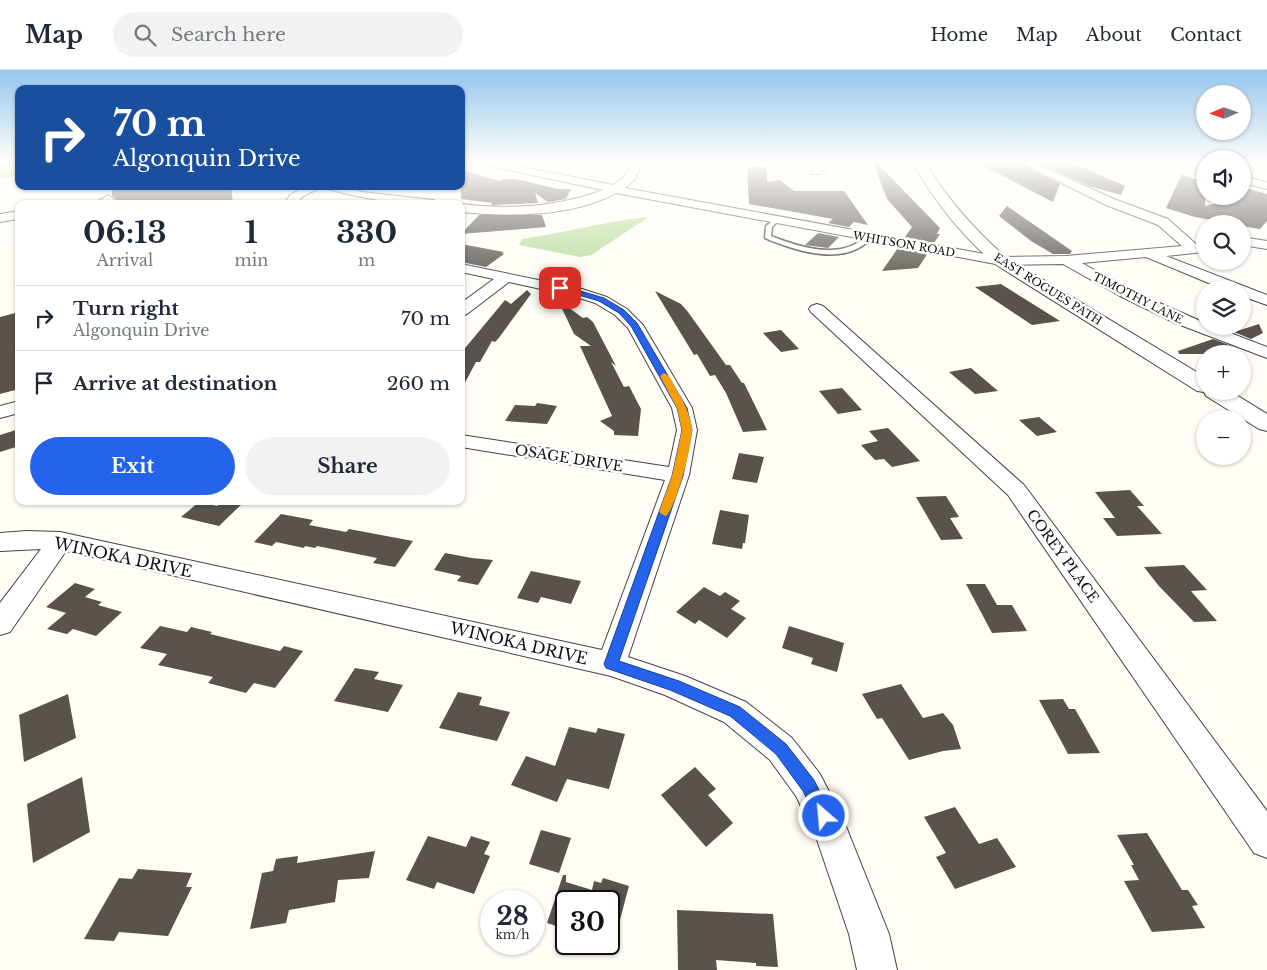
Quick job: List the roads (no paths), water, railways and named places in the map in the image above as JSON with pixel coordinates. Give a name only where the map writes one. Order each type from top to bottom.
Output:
[{"type":"street","points":[[465,208],[494,211],[546,208],[560,205]]},
{"type":"street","name":"WHITSON ROAD","points":[[699,205],[1001,261],[1066,260],[1196,248]]},
{"type":"street","name":"EAST ROGUES PATH","points":[[945,205],[979,244],[1001,261],[1196,380]]},
{"type":"street","points":[[1118,205],[1163,222],[1188,228]]},
{"type":"street","points":[[0,218],[15,216]]},
{"type":"street","points":[[1163,222],[1196,246]]},
{"type":"street","points":[[1251,243],[1266,246]]},
{"type":"street","points":[[1251,246],[1266,246]]},
{"type":"street","points":[[1146,253],[1214,280]]},
{"type":"street","name":"TIMOTHY LANE","points":[[1066,260],[1125,293],[1181,320],[1267,352]]},
{"type":"street","points":[[465,269],[577,292],[601,300],[621,312],[635,324],[682,408],[687,430],[678,476],[611,664]]},
{"type":"street","points":[[465,308],[507,277]]},
{"type":"street","points":[[1251,294],[1267,300]]},
{"type":"street","name":"COREY PLACE","points":[[817,309],[1016,490],[1267,840]]},
{"type":"street","points":[[1228,400],[1267,424]]},
{"type":"street","points":[[0,412],[15,408]]},
{"type":"street","name":"OSAGE DRIVE","points":[[465,442],[678,476]]},
{"type":"street","name":"WINOKA DRIVE","points":[[0,542],[27,540],[60,542],[611,664],[674,685],[735,712],[781,749],[808,785],[831,831],[869,934],[876,970]]},
{"type":"street","points":[[0,624],[60,542]]},
{"type":"lane","points":[[776,220],[768,226],[767,237],[782,243],[822,251],[841,252],[856,248],[868,237]]}]
